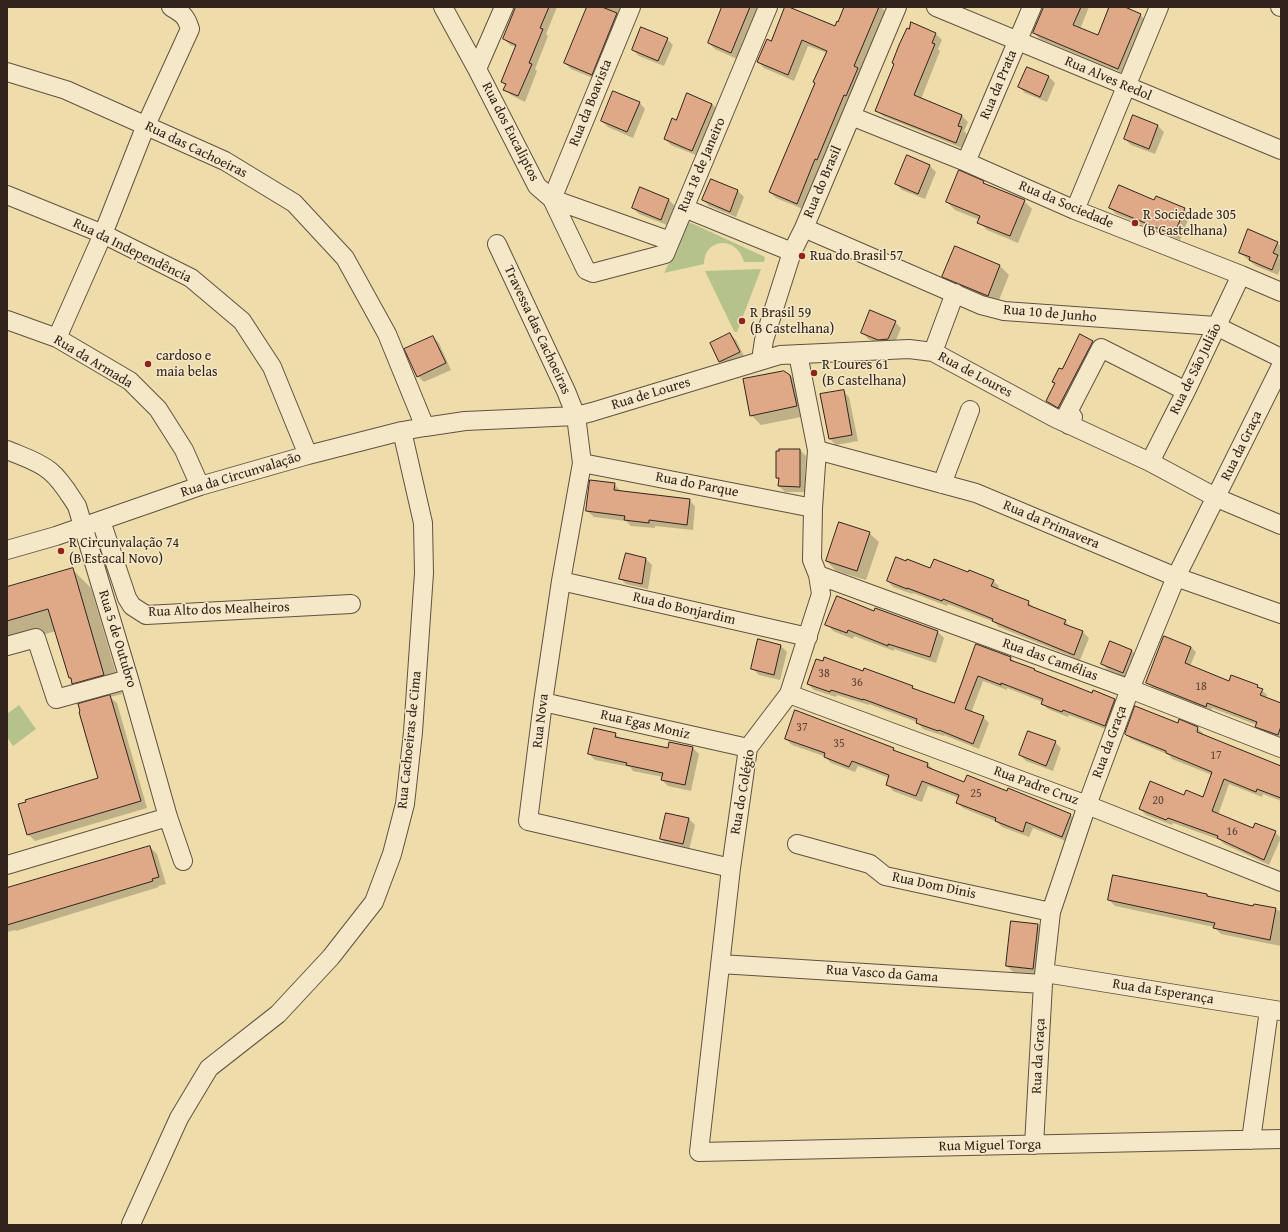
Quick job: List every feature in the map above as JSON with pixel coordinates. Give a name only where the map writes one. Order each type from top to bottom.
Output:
[{"type":"street","points":[[57,338],[103,234],[146,125],[190,29],[187,20],[182,14],[171,7]]},
{"type":"street","name":"Rua dos Eucaliptos","points":[[443,7],[477,69],[537,186],[552,199],[586,270],[593,273]]},
{"type":"street","points":[[477,69],[504,7]]},
{"type":"street","name":"Rua da Boavista","points":[[552,199],[631,7]]},
{"type":"street","name":"Rua 18 de Janeiro","points":[[593,273],[665,254],[768,7]]},
{"type":"street","name":"Rua do Brasil","points":[[761,360],[764,340],[792,252],[804,228],[897,7]]},
{"type":"street","name":"Rua Alves Redol","points":[[936,7],[1018,40],[1127,88],[1281,150]]},
{"type":"street","name":"Rua da Prata","points":[[966,162],[1032,7]]},
{"type":"street","points":[[1075,210],[1127,88],[1159,7]]},
{"type":"street","name":"Rua das Cachoeiras","points":[[7,72],[66,90],[225,161],[294,203],[345,258],[387,334],[425,427]]},
{"type":"street","name":"Rua da Sociedade","points":[[851,116],[966,162],[1075,210],[1242,275],[1281,292]]},
{"type":"street","name":"Rua da Independência","points":[[7,195],[103,234],[190,278],[242,321],[272,367],[308,455]]},
{"type":"street","points":[[552,199],[670,242]]},
{"type":"street","points":[[684,208],[792,252]]},
{"type":"street","name":"Rua 10 de Junho","points":[[804,228],[981,305],[1004,311],[1216,326],[1281,358]]},
{"type":"street","name":"Travessa das Cachoeiras","points":[[497,244],[566,391],[576,416]]},
{"type":"street","name":"Rua de São Julião","points":[[1150,462],[1242,275]]},
{"type":"street","points":[[933,352],[955,293]]},
{"type":"street","name":"Rua da Armada","points":[[7,320],[57,338],[130,381],[158,409],[184,450],[200,486]]},
{"type":"street","points":[[1069,425],[1073,417],[1067,414],[1101,348],[1186,391]]},
{"type":"street","name":"Rua de Loures","points":[[481,421],[576,416],[780,355],[909,349],[933,352],[1069,425],[1150,462],[1217,498],[1281,525]]},
{"type":"street","name":"Rua do Colégio","points":[[700,1152],[731,868],[748,748],[789,694],[821,594],[818,575],[812,560],[812,508],[817,450],[798,354]]},
{"type":"street","name":"Rua da Graça","points":[[1034,1145],[1044,979],[1052,912],[1087,805],[1130,689],[1176,577],[1217,498],[1281,366]]},
{"type":"street","points":[[942,484],[970,410]]},
{"type":"street","name":"Rua Nova","points":[[576,416],[582,463],[561,581],[543,702],[528,821],[731,868]]},
{"type":"street","name":"Rua da Circunvalação","points":[[7,550],[84,527],[200,486],[308,455],[402,431],[465,421],[481,421]]},
{"type":"street","name":"Rua Cachoeiras de Cima","points":[[131,1224],[179,1118],[209,1068],[278,1014],[331,957],[374,902],[392,854],[405,804],[413,732],[424,573],[423,523],[402,431]]},
{"type":"street","name":"Rua 5 de Outubro","points":[[7,450],[36,462],[50,471],[64,486],[77,506],[129,679],[168,817],[184,861]]},
{"type":"street","name":"Rua da Primavera","points":[[817,450],[976,493],[1176,577],[1281,614]]},
{"type":"street","name":"Rua do Parque","points":[[582,463],[812,508]]},
{"type":"street","name":"Rua Alto dos Mealheiros","points":[[102,521],[127,598],[132,606],[146,615],[351,604]]},
{"type":"street","name":"Rua das Camélias","points":[[818,575],[1130,689],[1281,748]]},
{"type":"street","name":"Rua do Bonjardim","points":[[561,581],[808,637]]},
{"type":"street","points":[[7,646],[36,638],[56,699],[129,679]]},
{"type":"street","name":"Rua Padre Cruz","points":[[789,694],[1087,805],[1281,882]]},
{"type":"street","name":"Rua Egas Moniz","points":[[543,702],[748,748]]},
{"type":"street","points":[[7,865],[168,817]]},
{"type":"street","name":"Rua Dom Dinis","points":[[797,844],[870,864],[885,876],[1052,912]]},
{"type":"street","name":"Rua Vasco da Gama","points":[[720,964],[1044,979]]},
{"type":"street","name":"Rua da Esperança","points":[[1044,979],[1275,1010]]},
{"type":"street","points":[[1251,1140],[1275,1010]]},
{"type":"street","name":"Rua Miguel Torga","points":[[700,1152],[1281,1139]]},
{"type":"green space","points":[[689,222],[765,257],[764,262],[744,262],[740,253],[735,247],[721,243],[709,249],[705,255],[704,264],[664,273]]},
{"type":"green space","points":[[761,269],[737,332],[735,332],[705,271]]},
{"type":"green space","points":[[19,705],[36,729],[13,746],[7,737],[7,714]]},
{"type":"building","points":[[516,7],[549,7],[540,28],[543,29],[529,63],[532,64],[518,96],[503,90],[506,84],[501,82],[516,45],[503,39]]},
{"type":"building","points":[[587,7],[602,7],[617,13],[592,75],[564,63]]},
{"type":"building","points":[[722,7],[750,7],[731,53],[708,43]]},
{"type":"building","points":[[785,7],[789,7],[835,26],[844,7],[879,7],[854,66],[858,68],[846,96],[844,95],[817,160],[815,159],[797,204],[769,192],[827,51],[802,40],[788,75],[757,62],[767,39],[771,41]]},
{"type":"building","points":[[1044,7],[1081,7],[1073,25],[1098,35],[1109,7],[1125,7],[1141,14],[1118,69],[1033,33]]},
{"type":"building","points":[[911,22],[936,33],[932,43],[935,44],[914,95],[962,115],[958,126],[962,127],[956,143],[875,111],[894,64],[892,63],[899,45],[907,28],[909,29]]},
{"type":"building","points":[[641,27],[668,38],[658,61],[632,50]]},
{"type":"building","points":[[1027,67],[1049,76],[1040,97],[1018,87]]},
{"type":"building","points":[[613,91],[640,102],[627,132],[601,121]]},
{"type":"building","points":[[687,93],[712,104],[692,151],[664,139],[672,118],[676,120]]},
{"type":"building","points":[[1133,115],[1158,125],[1149,149],[1124,139]]},
{"type":"building","points":[[907,155],[930,165],[918,194],[895,184]]},
{"type":"building","points":[[959,170],[984,181],[983,183],[1025,200],[1010,236],[977,223],[980,216],[946,202]]},
{"type":"building","points":[[711,179],[738,190],[730,212],[702,200]]},
{"type":"building","points":[[1119,185],[1154,200],[1156,196],[1185,208],[1174,235],[1109,208]]},
{"type":"building","points":[[640,187],[669,199],[661,220],[632,208]]},
{"type":"building","points":[[1248,229],[1278,242],[1273,253],[1278,255],[1272,270],[1249,260],[1250,257],[1239,253]]},
{"type":"building","points":[[955,246],[1000,265],[988,296],[942,277]]},
{"type":"building","points":[[870,310],[896,321],[888,339],[878,340],[861,333]]},
{"type":"building","points":[[730,333],[740,352],[719,362],[710,343]]},
{"type":"building","points":[[1080,334],[1093,341],[1058,408],[1046,401],[1055,383],[1052,382],[1059,368],[1062,369]]},
{"type":"building","points":[[433,336],[446,363],[417,377],[404,349]]},
{"type":"building","points":[[784,371],[790,375],[797,406],[750,416],[743,379]]},
{"type":"building","points":[[844,390],[852,435],[829,439],[820,394]]},
{"type":"building","points":[[779,449],[800,449],[800,487],[778,486],[779,478],[776,478],[776,451],[779,451]]},
{"type":"building","points":[[590,480],[615,483],[614,490],[690,499],[687,525],[649,520],[649,523],[624,520],[625,516],[586,511]]},
{"type":"building","points":[[839,522],[870,532],[857,571],[826,561]]},
{"type":"building","points":[[626,553],[646,558],[642,584],[619,579]]},
{"type":"building","points":[[896,557],[906,561],[907,559],[930,568],[934,559],[994,580],[991,586],[1029,601],[1028,605],[1066,620],[1064,624],[1083,631],[1074,655],[992,621],[993,619],[943,599],[942,601],[887,581]]},
{"type":"building","points":[[73,568],[104,675],[72,684],[48,609],[7,621],[7,587]]},
{"type":"building","points":[[837,596],[874,611],[875,608],[938,631],[930,657],[888,644],[888,646],[848,630],[847,633],[825,625]]},
{"type":"building","points":[[1164,636],[1191,647],[1185,663],[1229,681],[1231,675],[1258,685],[1257,687],[1263,689],[1260,695],[1281,703],[1281,726],[1278,735],[1255,727],[1257,722],[1207,703],[1206,707],[1146,683]]},
{"type":"building","points":[[758,639],[781,645],[774,675],[751,669]]},
{"type":"building","points":[[1110,641],[1132,650],[1123,673],[1101,664]]},
{"type":"building","points":[[976,644],[1011,657],[1010,660],[1092,693],[1093,690],[1115,699],[1105,726],[1063,710],[1062,712],[1041,704],[1043,699],[978,676],[965,709],[984,716],[973,744],[939,730],[938,731],[916,723],[917,719],[863,699],[831,690],[830,692],[807,684],[816,659],[823,661],[824,657],[863,671],[864,668],[913,686],[912,688],[954,703]]},
{"type":"building","points":[[110,695],[141,801],[27,835],[18,804],[26,802],[25,800],[98,778],[78,704]]},
{"type":"building","points":[[1135,706],[1178,723],[1179,719],[1198,727],[1197,732],[1281,766],[1281,798],[1257,789],[1256,792],[1224,779],[1212,811],[1253,828],[1255,823],[1276,831],[1264,860],[1217,838],[1218,836],[1168,818],[1166,820],[1139,809],[1150,781],[1184,795],[1186,790],[1203,797],[1212,772],[1126,735],[1125,734]]},
{"type":"building","points":[[795,710],[894,748],[893,750],[928,763],[927,767],[964,782],[967,775],[1007,791],[1008,788],[1071,814],[1062,837],[1026,822],[1023,832],[995,821],[996,818],[956,803],[959,795],[922,781],[916,796],[886,785],[889,775],[852,761],[849,767],[824,757],[825,753],[785,739]]},
{"type":"building","points":[[594,728],[616,733],[615,737],[668,748],[669,742],[693,747],[685,785],[661,780],[663,773],[626,765],[627,763],[588,754]]},
{"type":"building","points":[[1028,731],[1056,741],[1046,766],[1019,755]]},
{"type":"building","points":[[666,813],[689,818],[683,844],[660,839]]},
{"type":"building","points":[[150,846],[159,877],[152,879],[153,881],[7,925],[7,888]]},
{"type":"building","points":[[1113,875],[1207,894],[1207,896],[1253,906],[1254,904],[1276,908],[1270,940],[1213,928],[1215,923],[1108,900]]},
{"type":"building","points":[[1011,921],[1038,924],[1033,969],[1006,966]]},
{"type":"place","name":"R Sociedade 305 (B Castelhana)","points":[[1135,223]]},
{"type":"place","name":"Rua do Brasil 57","points":[[802,256]]},
{"type":"place","name":"R Brasil 59 (B Castelhana)","points":[[742,321]]},
{"type":"place","name":"cardoso e maia belas","points":[[148,364]]},
{"type":"place","name":"R Loures 61 (B Castelhana)","points":[[814,373]]},
{"type":"place","name":"R Circunvalação 74 (B Estacal Novo)","points":[[61,551]]}]
